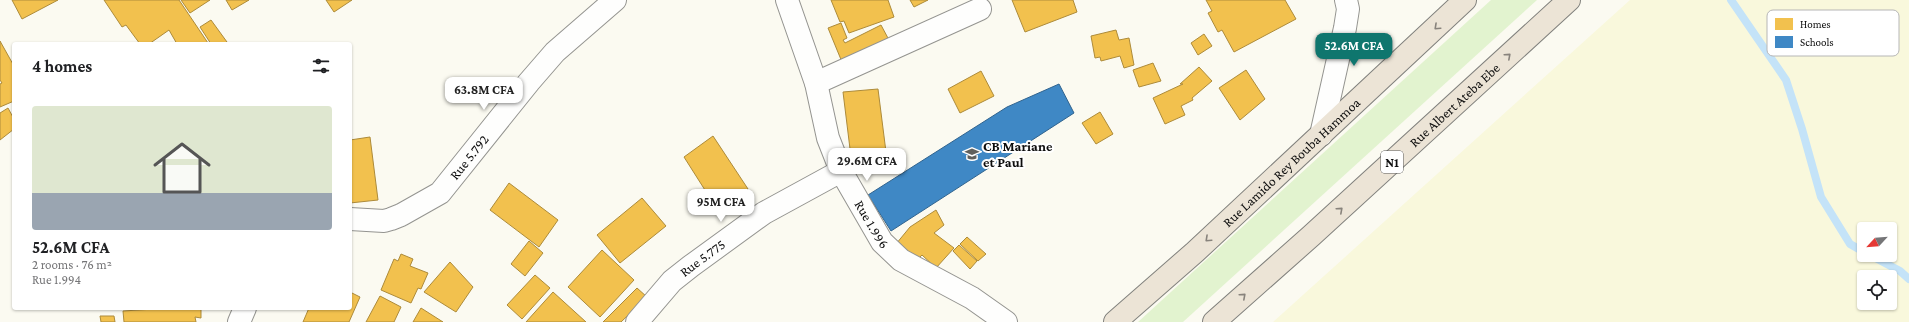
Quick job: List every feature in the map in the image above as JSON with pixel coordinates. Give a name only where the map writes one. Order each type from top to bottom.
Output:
[{"type":"highway","name":"Rue Lamido Rey Bouba Hammoa","points":[[1115,322],[1195,252],[1465,0]]},
{"type":"highway","name":"Rue Albert Ateba Ebe","points":[[1214,322],[1311,236],[1569,0]]},
{"type":"street","name":"Rue 5.792","points":[[352,219],[384,221],[391,219],[440,193],[555,52],[615,0]]},
{"type":"street","name":"Rue 1.996","points":[[787,0],[816,82],[828,138],[841,171],[882,242],[901,260],[972,298],[1006,322]]},
{"type":"street","points":[[1321,135],[1345,28],[1348,9],[1346,0]]},
{"type":"street","points":[[816,82],[980,9]]},
{"type":"street","name":"Rue 5.775","points":[[637,322],[672,282],[691,266],[764,213],[841,171]]},
{"type":"street","points":[[239,322],[244,310]]},
{"type":"green space","points":[[1491,0],[1537,0],[1183,322],[1138,322]]},
{"type":"green space","points":[[1630,0],[1909,0],[1909,322],[1273,322]]},
{"type":"building: Homes","points":[[12,0],[58,0],[22,19]]},
{"type":"building: Homes","points":[[104,0],[179,0],[207,42],[176,42],[169,30],[152,42],[139,42],[126,25],[122,27]]},
{"type":"building: Homes","points":[[181,0],[210,0],[190,13]]},
{"type":"building: Homes","points":[[226,0],[249,0],[232,10]]},
{"type":"building: Homes","points":[[326,0],[352,0],[334,12]]},
{"type":"building: Homes","points":[[831,0],[888,0],[894,17],[849,33],[844,21],[840,22]]},
{"type":"building: Homes","points":[[910,0],[928,0],[914,7]]},
{"type":"building: Homes","points":[[1012,0],[1073,0],[1077,12],[1025,32]]},
{"type":"building: Homes","points":[[1206,0],[1285,0],[1296,19],[1234,52],[1222,30],[1218,32],[1208,13],[1212,11]]},
{"type":"building: Homes","points":[[211,20],[227,42],[210,42],[200,27]]},
{"type":"building: Homes","points":[[841,23],[847,38],[843,40],[845,43],[881,25],[889,40],[842,62],[828,28]]},
{"type":"building: Homes","points":[[1116,30],[1119,40],[1129,38],[1134,65],[1124,68],[1120,56],[1101,61],[1100,57],[1095,58],[1091,36]]},
{"type":"building: Homes","points":[[1204,34],[1212,46],[1198,55],[1191,43]]},
{"type":"building: Homes","points":[[0,41],[12,62],[12,102],[0,107],[0,84],[2,83],[0,80]]},
{"type":"building: Homes","points":[[1153,63],[1161,81],[1139,87],[1133,70]]},
{"type":"building: Homes","points":[[1199,67],[1212,81],[1192,98],[1193,100],[1181,106],[1185,115],[1165,124],[1153,98],[1183,84],[1180,84]]},
{"type":"building: Homes","points":[[1246,70],[1265,99],[1240,120],[1219,88]]},
{"type":"building: Homes","points":[[981,71],[994,96],[960,113],[948,89]]},
{"type":"building: Homes","points":[[878,89],[886,152],[851,157],[843,92]]},
{"type":"building: Homes","points":[[8,108],[12,115],[12,131],[0,140],[0,113]]},
{"type":"building: Homes","points":[[1100,112],[1113,134],[1096,144],[1082,123]]},
{"type":"building: Homes","points":[[713,136],[748,189],[717,209],[684,157]]},
{"type":"building: Homes","points":[[370,137],[378,200],[352,203],[352,140]]},
{"type":"building: Homes","points":[[509,183],[558,220],[539,247],[490,210]]},
{"type":"building: Homes","points":[[642,198],[666,226],[620,263],[597,235]]},
{"type":"building: Homes","points":[[936,210],[944,225],[934,233],[954,248],[936,268],[922,255],[918,259],[896,244],[910,227]]},
{"type":"building: Homes","points":[[967,237],[986,254],[978,261],[960,244]]},
{"type":"building: Homes","points":[[529,241],[543,253],[525,276],[511,264]]},
{"type":"building: Homes","points":[[959,245],[977,261],[970,269],[953,251]]},
{"type":"building: Homes","points":[[602,250],[634,280],[600,317],[568,287]]},
{"type":"building: Homes","points":[[401,254],[413,259],[410,266],[428,273],[421,289],[418,288],[411,303],[381,290],[394,259],[398,261]]},
{"type":"building: Homes","points":[[450,262],[473,287],[456,312],[424,292]]},
{"type":"building: Homes","points":[[535,275],[550,288],[522,319],[507,305]]},
{"type":"building: Homes","points":[[637,288],[647,297],[621,322],[603,322]]},
{"type":"building: Homes","points":[[553,292],[586,322],[526,322]]},
{"type":"building: Homes","points":[[352,293],[360,297],[349,322],[303,322],[308,310],[352,310]]},
{"type":"building: Homes","points":[[380,296],[401,307],[394,322],[366,322]]},
{"type":"building: Homes","points":[[421,308],[443,322],[413,322]]},
{"type":"building: Homes","points":[[201,310],[201,318],[195,317],[196,322],[124,322],[123,311]]},
{"type":"building: Homes","points":[[100,316],[114,316],[115,322],[101,322]]},
{"type":"building: Schools","name":"CB Mariane et Paul","points":[[1059,84],[1074,113],[891,231],[868,195],[1007,107]]},
{"type":"waterway","points":[[1731,0],[1767,52]]},
{"type":"waterway","points":[[1770,56],[1786,80],[1802,129],[1821,197],[1850,244],[1857,248]]},
{"type":"waterway","points":[[1883,262],[1900,271],[1909,279]]},
{"type":"place","name":"CB Mariane et Paul","points":[[972,154]]}]
